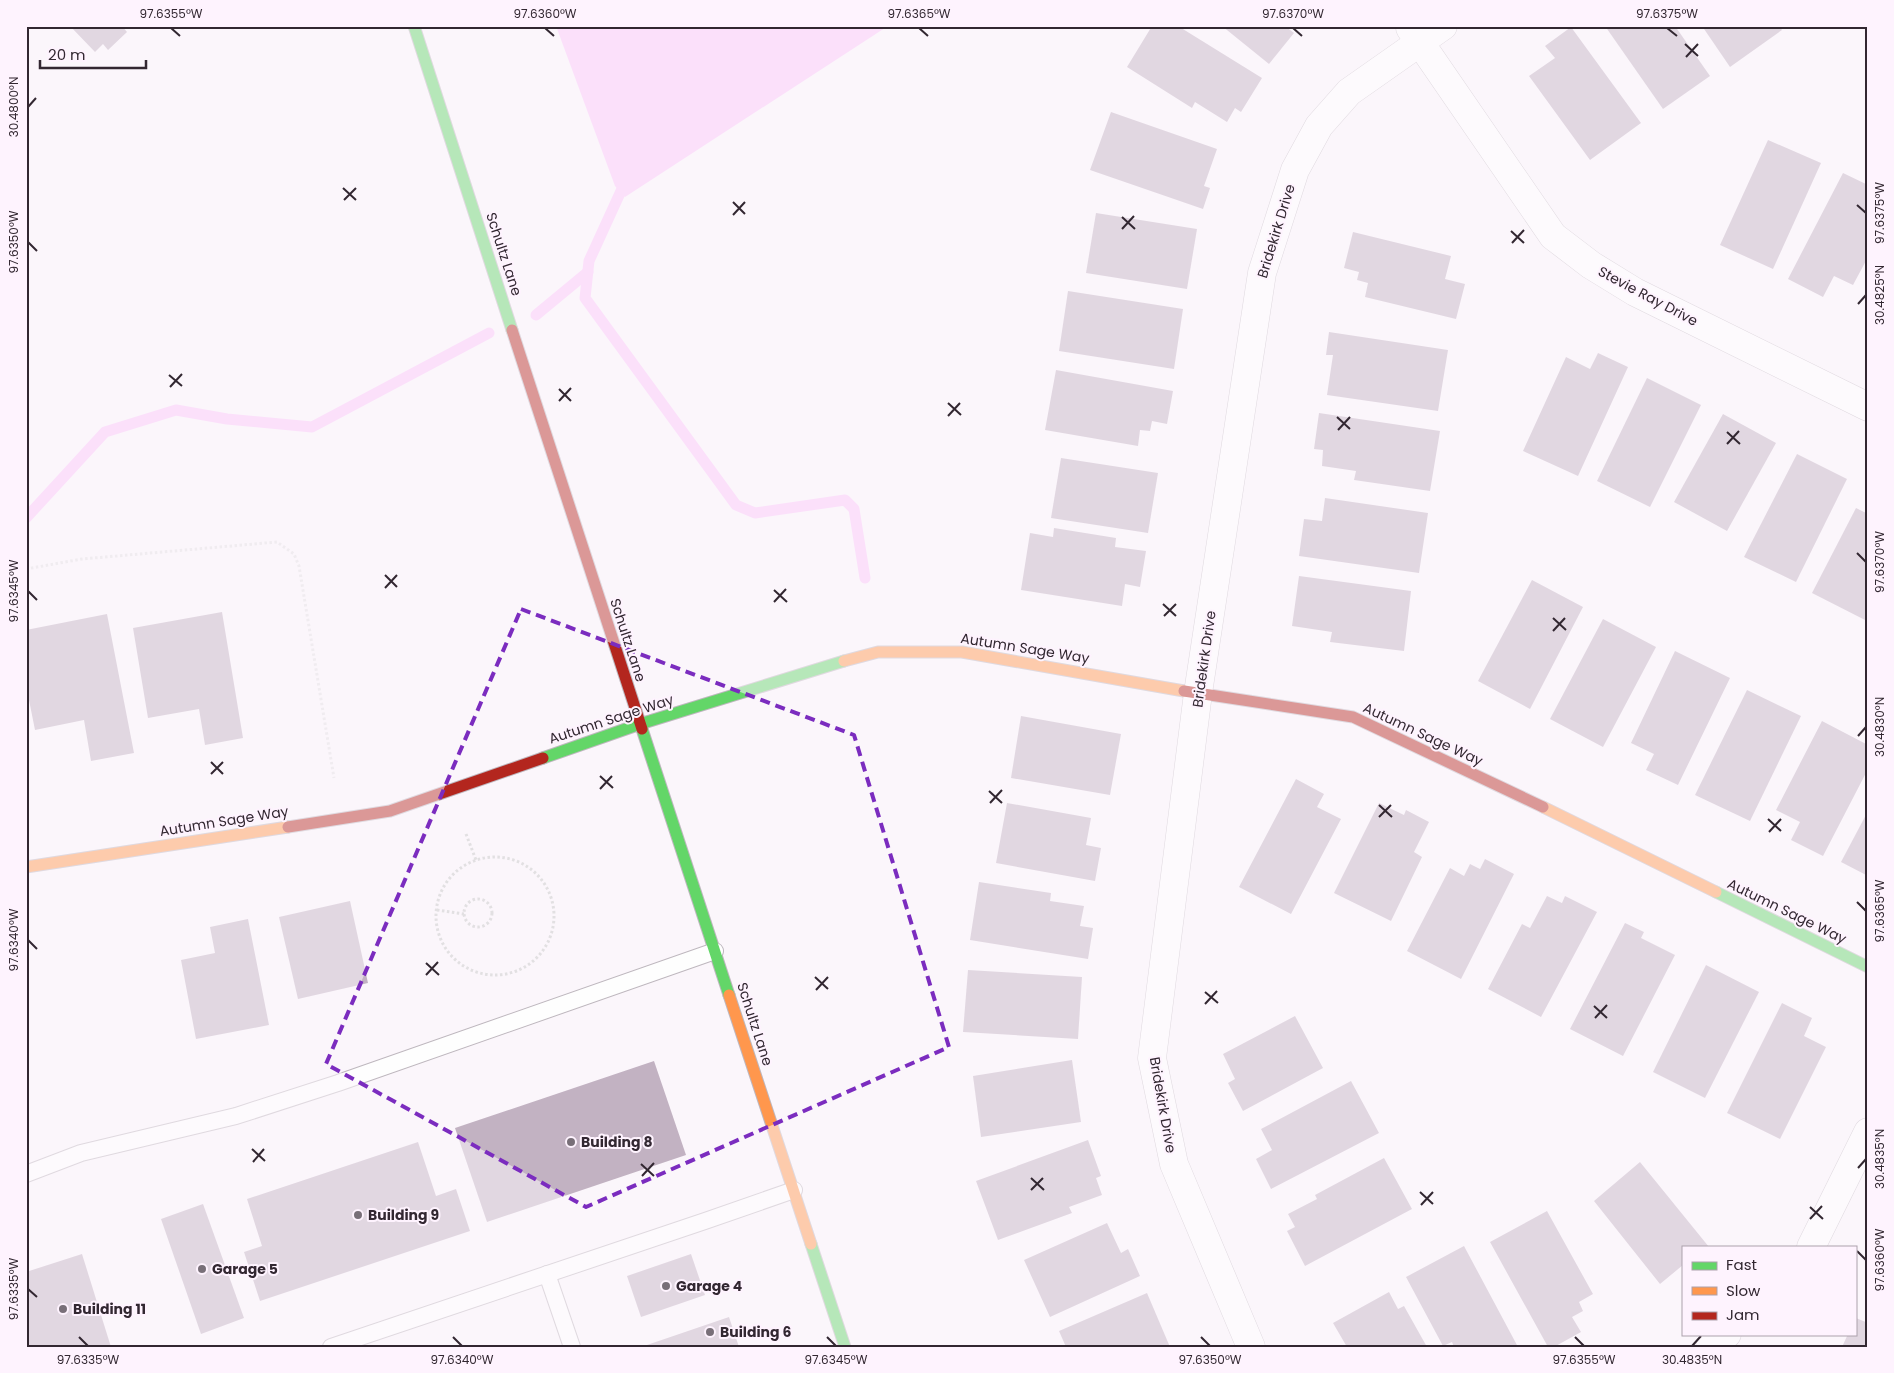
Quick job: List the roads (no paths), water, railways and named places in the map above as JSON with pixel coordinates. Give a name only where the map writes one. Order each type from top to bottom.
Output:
[{"type":"street","name":"Schultz Lane","points":[[414,26],[640,724],[845,1347]]},
{"type":"street","name":"Bridekirk Drive","points":[[1251,1347],[1174,1164],[1152,1058],[1198,693],[1262,273],[1295,170],[1319,126],[1349,92],[1414,34],[1443,26]]},
{"type":"street","name":"Stevie Ray Drive","points":[[1414,34],[1553,236],[1591,265],[1636,292],[1868,407]]},
{"type":"street","name":"Autumn Sage Way","points":[[26,867],[390,811],[640,724],[796,675],[878,652],[962,652],[1353,718],[1539,805],[1868,967]]},
{"type":"street","points":[[1811,1246],[1868,1132]]},
{"type":"street","points":[[1710,1347],[1724,1336]]},
{"type":"lane","points":[[26,1174],[80,1153],[236,1116],[338,1083],[715,951]]},
{"type":"lane","points":[[331,1347],[794,1190]]},
{"type":"lane","points":[[546,1274],[572,1347]]},
{"type":"waterway","points":[[626,180],[589,261],[585,298],[736,505],[755,513],[845,500],[854,509],[865,578]]},
{"type":"waterway","points":[[536,315],[588,272]]},
{"type":"waterway","points":[[26,518],[105,432],[176,410],[227,419],[312,427],[489,333]]},
{"type":"place","name":"Building 8","points":[[571,1142]]},
{"type":"place","name":"Building 9","points":[[358,1215]]},
{"type":"place","name":"Garage 5","points":[[202,1269]]},
{"type":"place","name":"Garage 4","points":[[666,1286]]},
{"type":"place","name":"Building 11","points":[[63,1309]]},
{"type":"place","name":"Building 6","points":[[710,1332]]}]
